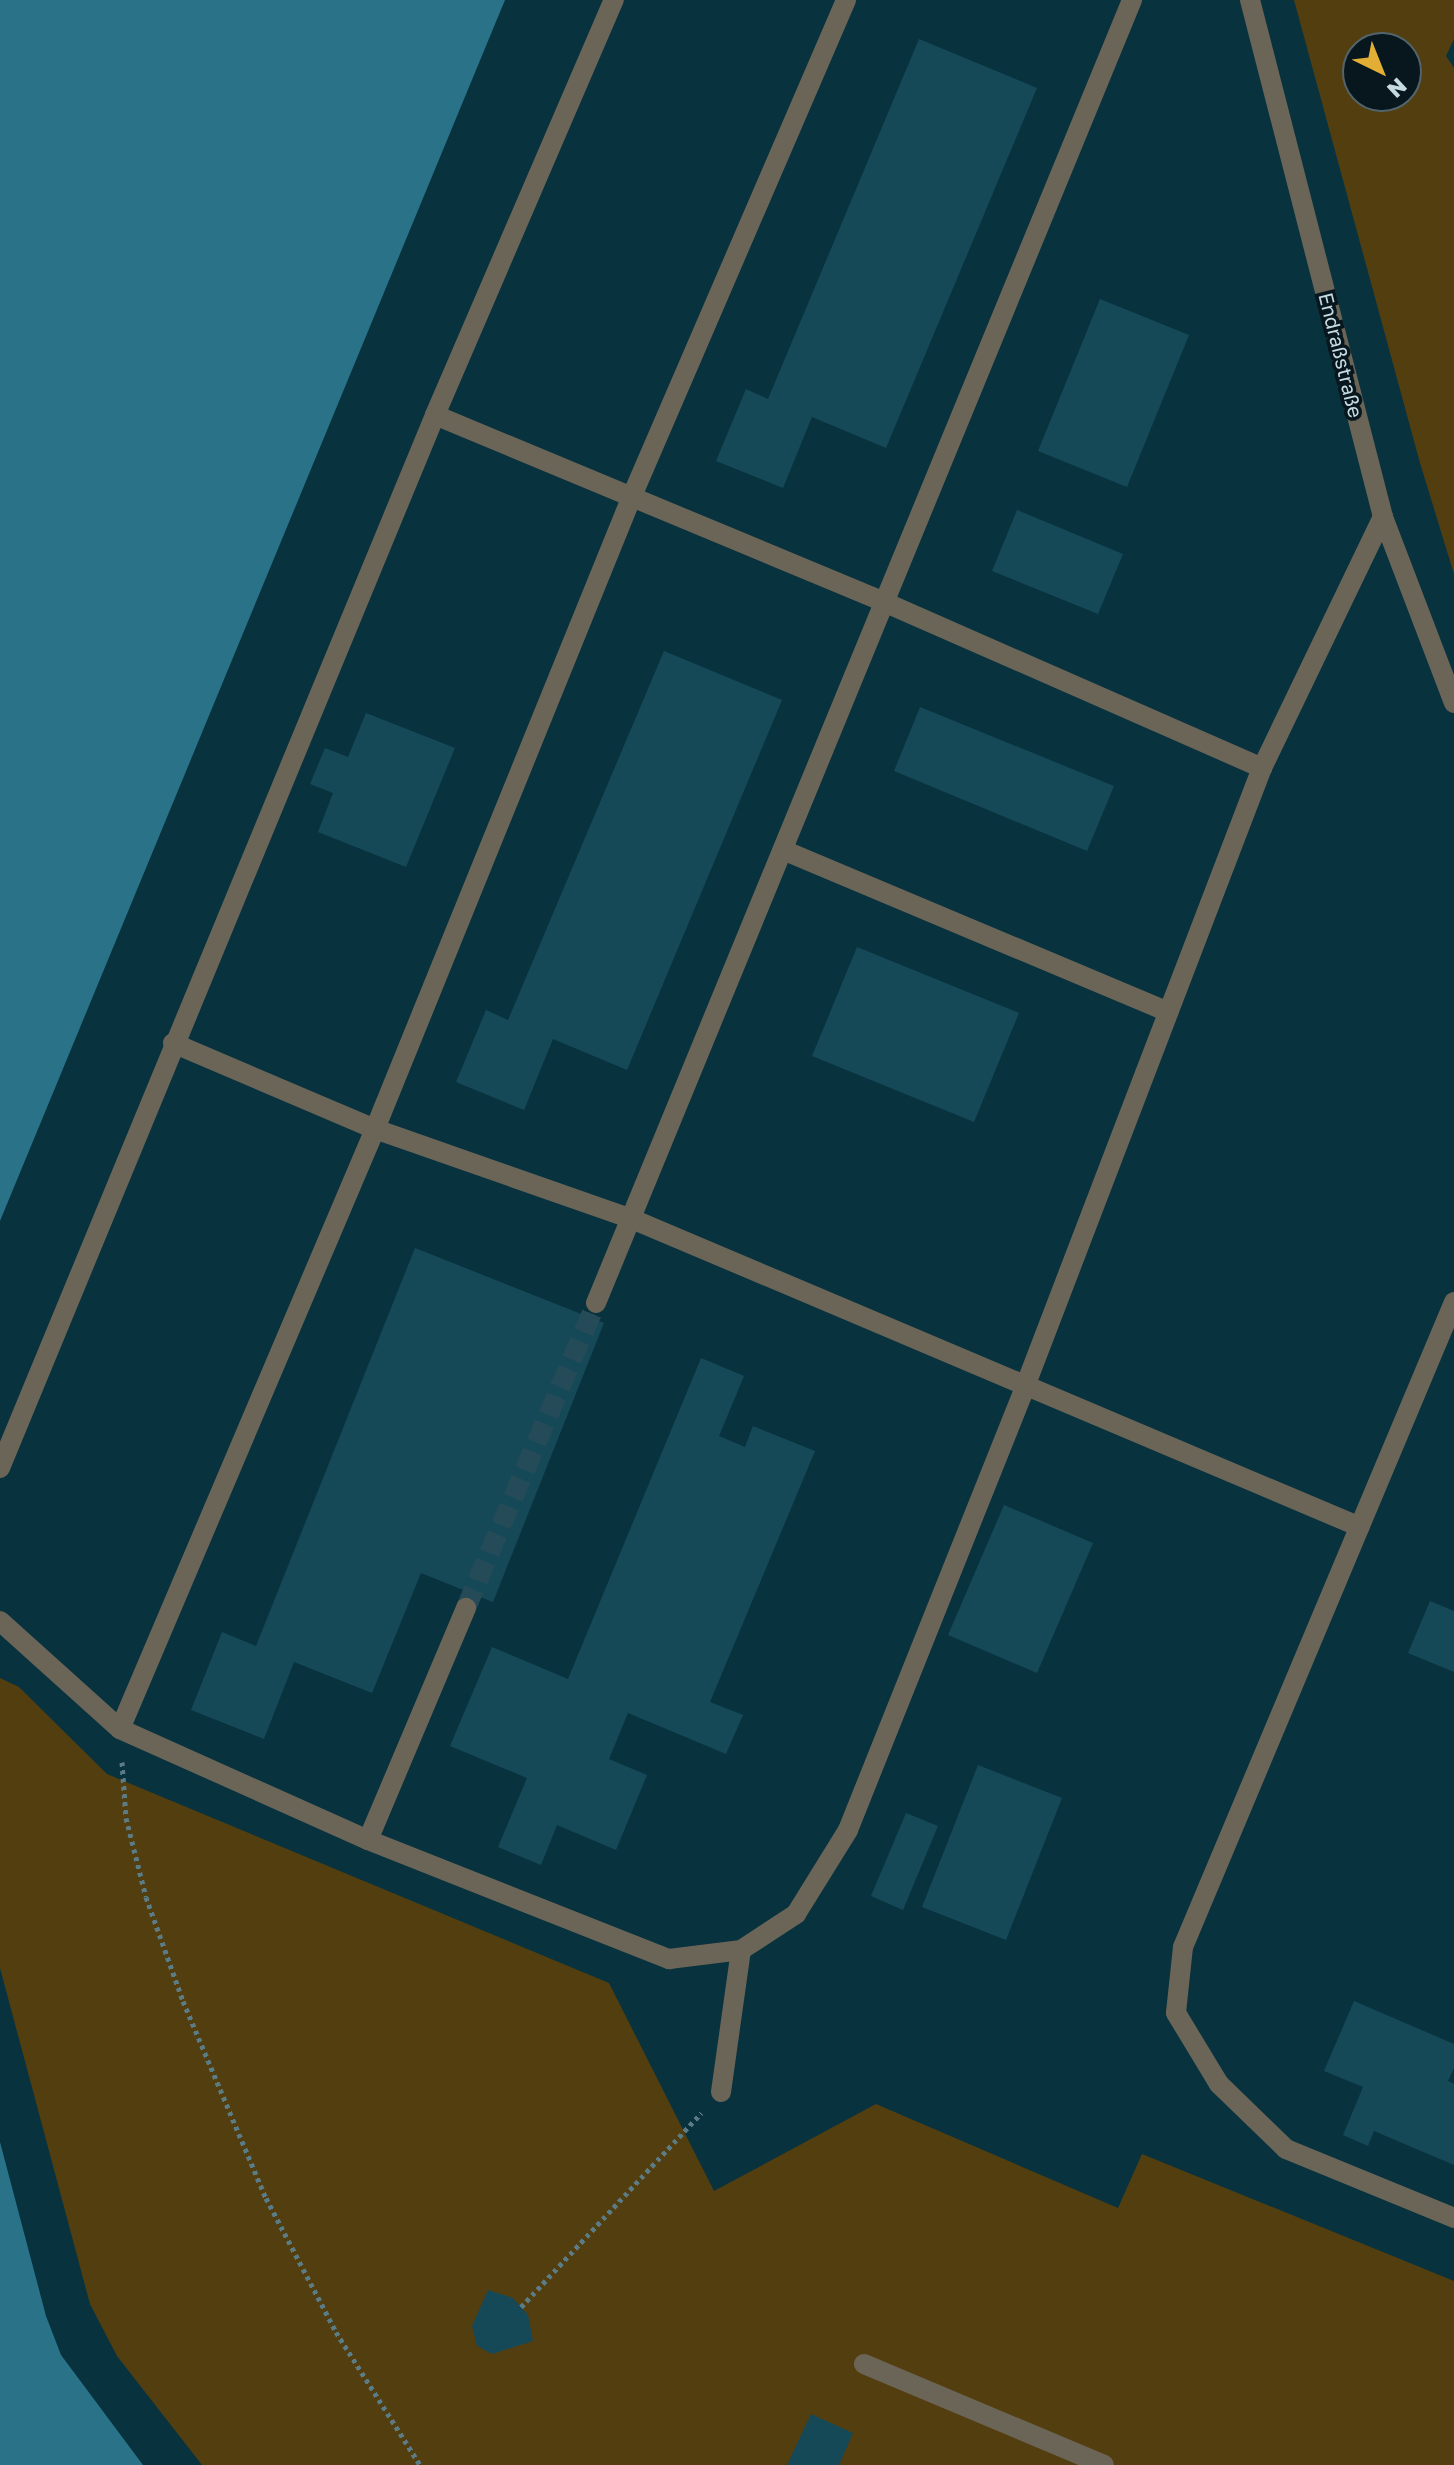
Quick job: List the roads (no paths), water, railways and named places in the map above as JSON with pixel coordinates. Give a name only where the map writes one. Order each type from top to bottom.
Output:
[{"type":"street","points":[[0,1468],[435,415],[614,0]]},
{"type":"street","points":[[120,1729],[375,1129],[632,496],[846,0]]},
{"type":"street","points":[[596,1303],[1132,0]]},
{"type":"street","name":"Endraßstraße","points":[[1250,0],[1383,517],[1454,703]]},
{"type":"street","points":[[435,415],[884,602],[1262,768]]},
{"type":"street","points":[[0,1621],[120,1729],[368,1840],[669,1959],[741,1950],[796,1914],[848,1830],[1026,1384],[1262,768],[1383,517]]},
{"type":"street","points":[[783,850],[1168,1012]]},
{"type":"street","points":[[173,1043],[375,1129],[632,1219],[1360,1527]]},
{"type":"street","points":[[1454,1302],[1183,1947],[1176,2013],[1219,2084],[1286,2149],[1454,2218]]},
{"type":"street","points":[[368,1840],[466,1608]]},
{"type":"street","points":[[721,2092],[741,1950]]},
{"type":"street","points":[[864,2364],[1104,2465]]},
{"type":"water","points":[[0,0],[505,0],[0,1221]]},
{"type":"water","points":[[0,2142],[46,2316],[61,2355],[143,2465],[0,2465]]},
{"type":"tunnel","points":[[466,1608],[596,1303]]}]
